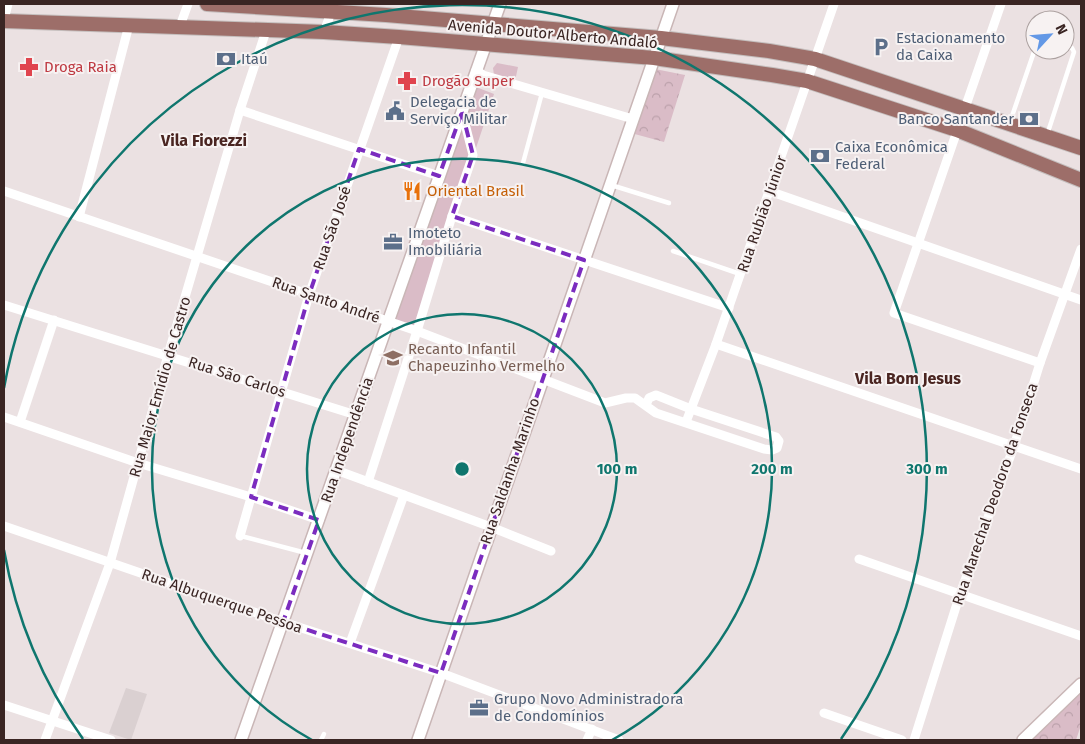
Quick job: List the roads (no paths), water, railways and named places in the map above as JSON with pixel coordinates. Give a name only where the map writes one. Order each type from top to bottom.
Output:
[{"type":"main road","name":"Avenida Doutor Alberto Andaló","points":[[207,4],[332,8],[493,25],[661,38],[769,51],[815,59],[1081,148]]},
{"type":"main road","name":"Avenida Doutor Alberto Andaló","points":[[4,20],[324,32],[654,58],[807,81],[957,130],[1081,180]]},
{"type":"street","points":[[4,20],[8,4]]},
{"type":"street","points":[[180,26],[188,4]]},
{"type":"street","name":"Rua Independência","points":[[241,740],[500,4]]},
{"type":"street","name":"Rua Saldanha Marinho","points":[[418,740],[673,4]]},
{"type":"street","name":"Rua Rubião Júnior","points":[[686,422],[729,308],[834,4]]},
{"type":"street","points":[[1001,4],[894,313],[1040,363]]},
{"type":"street","points":[[324,32],[332,8]]},
{"type":"street","points":[[79,217],[129,25]]},
{"type":"street","name":"Rua Major Emídio de Castro","points":[[46,740],[110,563],[197,256],[240,110],[266,31]]},
{"type":"street","name":"Rua São José","points":[[240,536],[309,295],[399,37]]},
{"type":"street","points":[[476,70],[483,75],[633,119]]},
{"type":"street","points":[[240,110],[439,176]]},
{"type":"street","points":[[368,482],[473,155],[462,112]]},
{"type":"street","name":"Rua Santo André","points":[[4,191],[418,331],[605,402],[635,398],[656,414],[686,422],[764,449],[772,450],[777,448],[779,441],[776,437],[656,394],[649,398],[646,405]]},
{"type":"street","points":[[769,191],[1081,300]]},
{"type":"street","points":[[452,216],[729,308]]},
{"type":"street","name":"Rua Marechal Deodoro da Fonseca","points":[[914,740],[960,594],[1014,446],[1040,363],[1081,249]]},
{"type":"street","name":"Rua São Carlos","points":[[4,305],[356,415]]},
{"type":"street","points":[[20,422],[54,320]]},
{"type":"street","points":[[716,344],[1081,470]]},
{"type":"street","points":[[706,429],[711,415]]},
{"type":"street","points":[[4,417],[138,464],[251,497],[319,520]]},
{"type":"street","points":[[734,439],[740,425]]},
{"type":"street","points":[[336,470],[551,551]]},
{"type":"street","points":[[350,643],[404,495]]},
{"type":"street","name":"Rua Albuquerque Pessoa","points":[[4,526],[283,622],[441,673],[592,728],[619,740]]},
{"type":"street","points":[[859,559],[1081,636]]},
{"type":"street","points":[[1023,740],[1081,684]]},
{"type":"street","points":[[4,705],[111,740]]},
{"type":"street","points":[[824,713],[902,740]]},
{"type":"street","points":[[587,740],[592,728]]},
{"type":"lane","points":[[1010,124],[1031,60]]},
{"type":"lane","points":[[1047,136],[1071,60]]},
{"type":"lane","points":[[523,163],[542,93]]},
{"type":"lane","points":[[610,185],[669,203]]},
{"type":"lane","points":[[673,251],[740,274]]},
{"type":"lane","points":[[240,536],[307,554]]},
{"type":"lane","points":[[321,740],[324,734]]},
{"type":"place","name":"Estacionamento da Caixa","points":[[881,47]]},
{"type":"place","name":"Itaú","points":[[226,59]]},
{"type":"place","name":"Droga Raia","points":[[29,67]]},
{"type":"place","name":"Drogão Super","points":[[407,81]]},
{"type":"place","name":"Delegacia de Serviço Militar","points":[[395,111]]},
{"type":"place","name":"Banco Santander","points":[[1029,119]]},
{"type":"place","name":"Caixa Econômica Federal","points":[[820,156]]},
{"type":"place","name":"Oriental Brasil","points":[[412,191]]},
{"type":"place","name":"Imoteto Imobiliária","points":[[393,242]]},
{"type":"place","name":"Recanto Infantil Chapeuzinho Vermelho","points":[[393,358]]},
{"type":"place","name":"Grupo Novo Administradora de Condomínios","points":[[479,708]]},
{"type":"district","name":"Vila Fiorezzi","points":[[204,140]]},
{"type":"district","name":"Vila Bom Jesus","points":[[908,378]]}]
